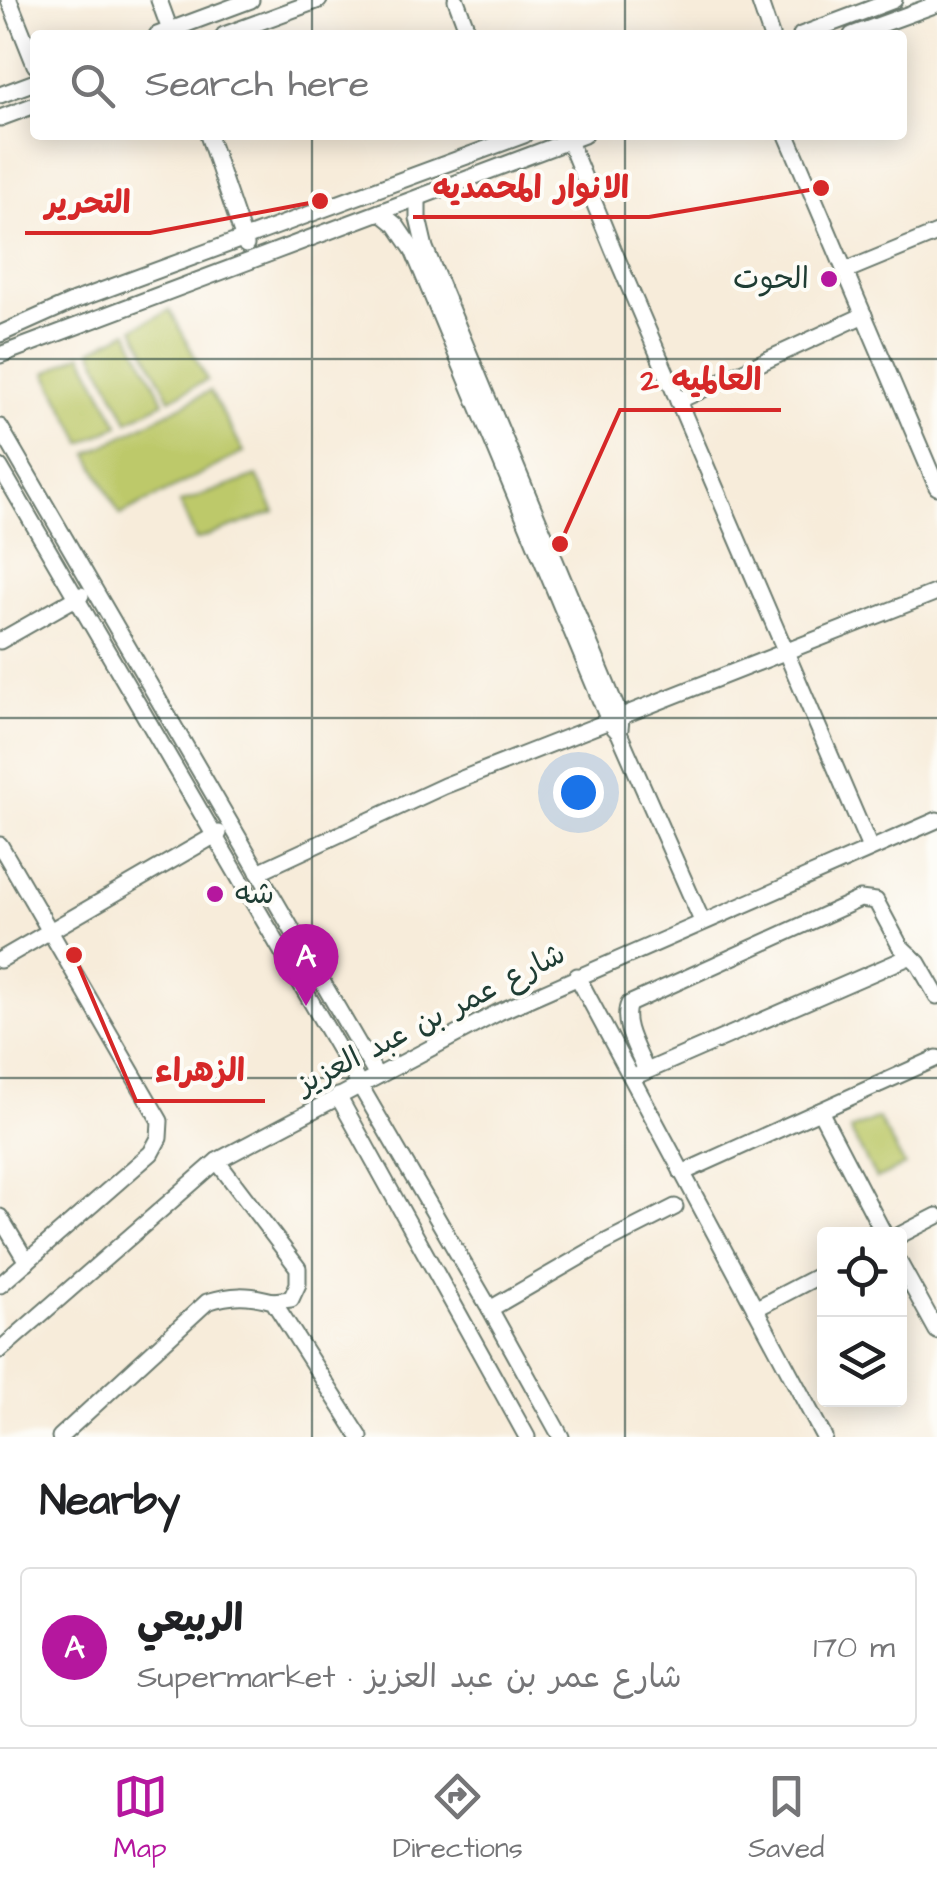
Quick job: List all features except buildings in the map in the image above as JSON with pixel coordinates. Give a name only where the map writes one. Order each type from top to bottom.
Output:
[{"type":"street","points":[[9,0],[30,52]]},
{"type":"street","points":[[159,0],[163,30]]},
{"type":"street","points":[[168,30],[251,0]]},
{"type":"street","points":[[238,30],[319,0]]},
{"type":"street","points":[[456,0],[466,30]]},
{"type":"street","points":[[758,0],[769,30]]},
{"type":"street","points":[[815,30],[894,0]]},
{"type":"street","points":[[866,30],[937,4]]},
{"type":"street","points":[[0,96],[30,84]]},
{"type":"street","points":[[0,118],[30,107]]},
{"type":"street","points":[[210,140],[250,259]]},
{"type":"street","points":[[0,334],[74,301],[500,140]]},
{"type":"street","points":[[0,355],[571,140]]},
{"type":"street","points":[[577,140],[678,401],[870,848]]},
{"type":"street","points":[[789,140],[937,487]]},
{"type":"street","points":[[418,198],[425,248],[616,725]]},
{"type":"street","points":[[380,212],[396,225],[413,250],[702,921]]},
{"type":"street","points":[[845,271],[937,233]]},
{"type":"street","points":[[678,401],[864,316]]},
{"type":"street","points":[[0,427],[377,1076]]},
{"type":"street","points":[[0,466],[561,1437]]},
{"type":"street","points":[[0,641],[93,588]]},
{"type":"street","points":[[258,872],[444,786],[544,745],[616,725],[937,592]]},
{"type":"street","name":"شارع عمر بن عبد العزيز","points":[[0,1350],[217,1161],[576,976],[937,820]]},
{"type":"street","points":[[0,960],[232,826]]},
{"type":"street","points":[[0,845],[160,1121],[159,1138],[151,1153],[0,1285]]},
{"type":"street","points":[[646,1071],[627,1021],[628,1004],[860,899],[876,902],[900,946],[912,956],[937,996]]},
{"type":"street","points":[[630,1078],[912,956]]},
{"type":"street","points":[[576,976],[824,1437]]},
{"type":"street","points":[[682,1174],[937,1058]]},
{"type":"street","points":[[338,1096],[525,1433],[549,1415]]},
{"type":"street","points":[[820,1111],[880,1227]]},
{"type":"street","points":[[60,1437],[208,1302],[229,1295],[251,1294],[273,1302],[291,1299],[298,1284],[298,1268],[290,1253],[217,1161]]},
{"type":"street","points":[[490,1309],[675,1207]]},
{"type":"street","points":[[0,1216],[27,1262]]},
{"type":"street","points":[[907,1231],[937,1216]]},
{"type":"street","points":[[755,1309],[817,1277]]},
{"type":"street","points":[[907,1277],[937,1331]]},
{"type":"street","points":[[273,1302],[360,1437]]},
{"type":"green space","points":[[170,310],[207,380],[170,399],[134,328]]},
{"type":"green space","points":[[128,331],[164,402],[128,421],[92,350]]},
{"type":"green space","points":[[82,354],[119,425],[83,443],[46,373]]},
{"type":"green space","points":[[210,391],[244,452],[120,515],[88,454]]},
{"type":"green space","points":[[257,476],[275,512],[196,540],[180,503]]},
{"type":"green space","points":[[878,1118],[905,1166],[876,1179],[850,1130]]},
{"type":"place","name":"الانوار المحمديه","points":[[821,188]]},
{"type":"place","name":"التحرير","points":[[320,201]]},
{"type":"place","name":"الحوت","points":[[829,279]]},
{"type":"place","name":"العالميه 2","points":[[560,544]]},
{"type":"place","name":"شه","points":[[215,894]]},
{"type":"place","name":"الزهراء","points":[[74,955]]},
{"type":"place","name":"الربيعي","points":[[306,1006]]}]
